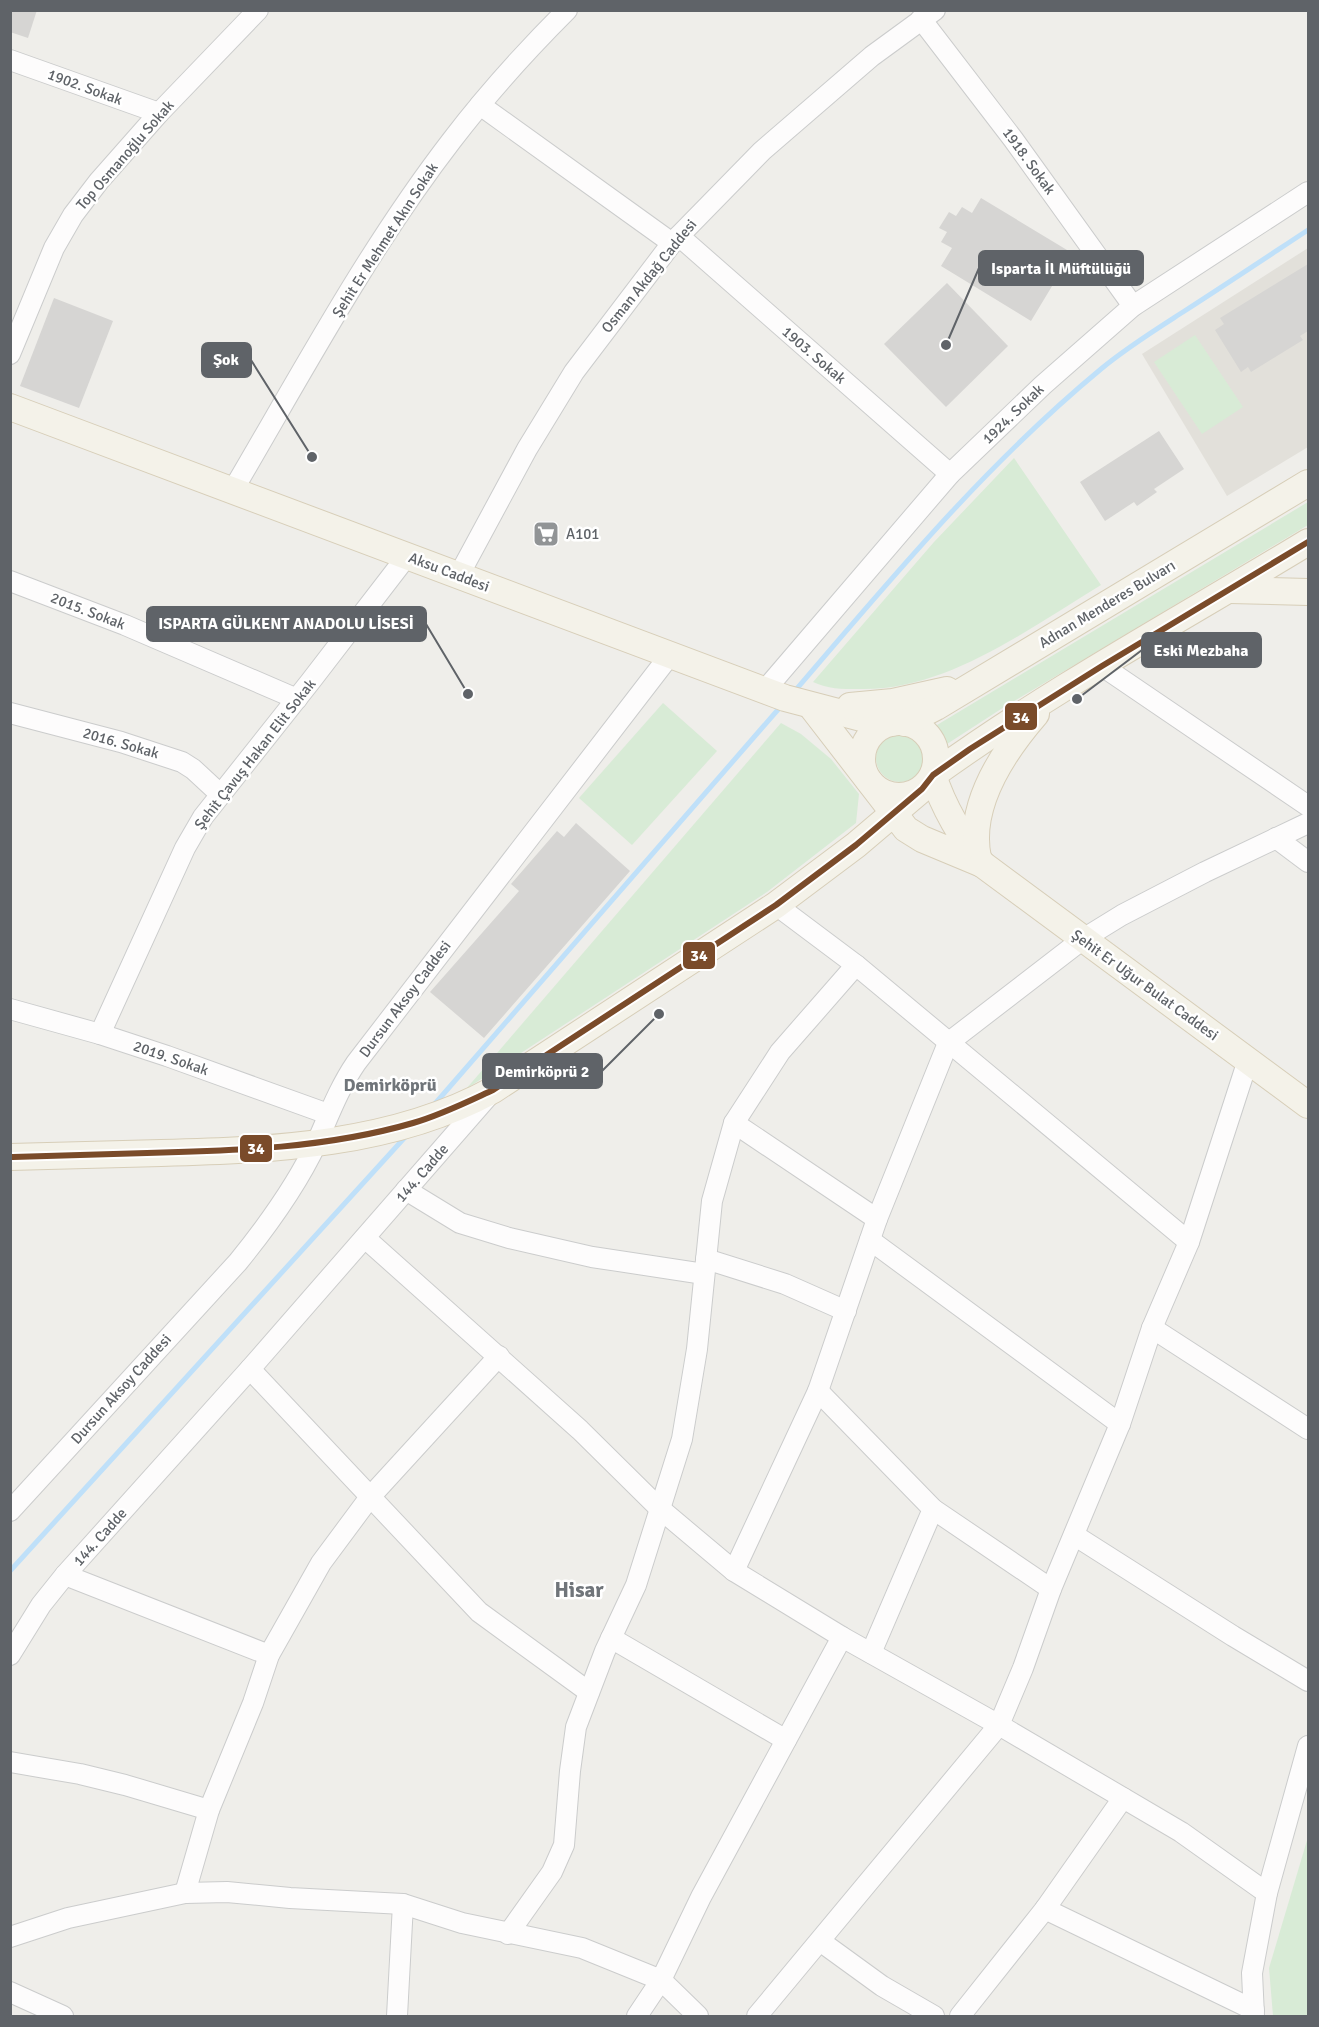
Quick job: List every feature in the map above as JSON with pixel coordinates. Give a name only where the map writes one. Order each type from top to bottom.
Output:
[{"type":"main road","name":"Aksu Caddesi","points":[[10,407],[765,690],[811,706],[861,718],[898,723]]},
{"type":"main road","name":"Adnan Menderes Bulvarı","points":[[898,723],[936,707],[1308,483]]},
{"type":"main road","points":[[927,782],[937,756],[933,744],[922,730],[898,723],[880,728],[871,736],[865,746],[862,759],[869,781],[888,795],[912,794],[970,749],[1059,692],[1308,542]]},
{"type":"main road","points":[[1230,590],[1308,592]]},
{"type":"main road","points":[[811,706],[869,705],[913,699],[990,674]]},
{"type":"main road","points":[[980,861],[975,847],[975,827],[991,781],[1025,727],[1059,692]]},
{"type":"main road","name":"Şehit Er Uğur Bulat Caddesi","points":[[811,706],[893,815],[913,834],[980,861],[1308,1105]]},
{"type":"main road","name":"Şehit Er Uğur Bulat Caddesi","points":[[927,782],[980,861]]},
{"type":"main road","name":"144. Cadde","points":[[493,1090],[776,905],[893,815],[927,782]]},
{"type":"main road","points":[[10,1157],[206,1152],[279,1148],[316,1143],[400,1126],[450,1111],[493,1090]]},
{"type":"street","name":"Top Osmanoğlu Sokak","points":[[10,354],[54,248],[73,215],[99,181],[159,113],[258,10]]},
{"type":"street","name":"Şehit Er Mehmet Akın Sokak","points":[[233,490],[376,248],[423,179],[480,105],[525,52],[567,10]]},
{"type":"street","name":"Osman Akdağ Caddesi","points":[[459,575],[527,449],[569,380],[602,333],[675,240],[762,151],[872,56],[928,15]]},
{"type":"street","name":"1918. Sokak","points":[[928,15],[1013,139],[1133,306]]},
{"type":"street","name":"1902. Sokak","points":[[10,60],[159,113]]},
{"type":"street","name":"1903. Sokak","points":[[480,105],[675,240],[950,474]]},
{"type":"street","name":"1924. Sokak","points":[[765,690],[950,474],[1043,385],[1133,306],[1308,192]]},
{"type":"street","name":"Şehit Çavuş Hakan Elit Sokak","points":[[100,1034],[185,848],[203,817],[407,556]]},
{"type":"street","name":"2015. Sokak","points":[[10,581],[125,625],[297,699]]},
{"type":"street","name":"Dursun Aksoy Caddesi","points":[[10,1511],[238,1262],[276,1212],[316,1143],[346,1078],[356,1063],[670,655]]},
{"type":"street","points":[[1102,666],[1308,806]]},
{"type":"street","name":"2016. Sokak","points":[[10,713],[122,742],[182,762],[194,769],[220,794]]},
{"type":"street","points":[[734,1571],[818,1391],[877,1219],[948,1043],[1083,939],[1122,915],[1308,823]]},
{"type":"street","points":[[1276,838],[1308,862]]},
{"type":"street","points":[[776,905],[856,965],[1189,1242]]},
{"type":"street","points":[[508,1934],[552,1872],[564,1845],[576,1727],[611,1638],[636,1585],[682,1439],[697,1349],[712,1201],[734,1124],[780,1052],[856,965]]},
{"type":"street","name":"2019. Sokak","points":[[10,1009],[100,1034],[328,1114]]},
{"type":"street","points":[[757,2016],[999,1725],[1023,1668],[1051,1588],[1120,1424],[1152,1328],[1189,1242],[1248,1060]]},
{"type":"street","name":"144. Cadde","points":[[10,1654],[41,1605],[65,1575],[250,1369],[493,1090]]},
{"type":"street","points":[[734,1124],[877,1219]]},
{"type":"street","points":[[406,1190],[460,1223],[509,1238],[592,1257],[705,1266],[785,1284],[846,1311]]},
{"type":"street","points":[[365,1238],[580,1430],[659,1508],[734,1571],[870,1653],[999,1725],[1181,1832],[1268,1893]]},
{"type":"street","points":[[870,1240],[1120,1424]]},
{"type":"street","points":[[1152,1328],[1308,1429]]},
{"type":"street","points":[[185,1893],[209,1810],[253,1703],[269,1655],[321,1563],[370,1497],[499,1356]]},
{"type":"street","points":[[250,1369],[479,1612],[590,1692]]},
{"type":"street","points":[[818,1391],[933,1509],[1051,1588]]},
{"type":"street","points":[[870,1653],[933,1509]]},
{"type":"street","points":[[1074,1535],[1308,1681]]},
{"type":"street","points":[[65,1575],[269,1655]]},
{"type":"street","points":[[637,2016],[661,1980],[701,1897],[843,1637]]},
{"type":"street","points":[[611,1638],[786,1740]]},
{"type":"street","points":[[1045,1909],[1254,2013],[1252,1973],[1268,1893],[1308,1746]]},
{"type":"street","points":[[10,1762],[102,1779],[209,1810]]},
{"type":"street","points":[[960,2016],[1045,1909],[1123,1798]]},
{"type":"street","points":[[10,1937],[68,1918],[185,1893],[227,1892],[403,1904],[462,1923],[582,1948],[661,1980],[698,2016]]},
{"type":"street","points":[[397,2016],[403,1904]]},
{"type":"street","points":[[820,1941],[882,1986],[934,2016]]},
{"type":"street","points":[[10,1992],[52,2014]]},
{"type":"shaded area","points":[[1308,248],[1308,447],[1227,496],[1142,354]]},
{"type":"green space","points":[[1195,335],[1243,407],[1202,434],[1154,362]]},
{"type":"green space","points":[[1014,458],[1101,585],[985,655],[922,680],[890,687],[858,689],[840,689],[813,682],[934,542]]},
{"type":"green space","points":[[1308,502],[1308,525],[945,744],[936,728],[937,725]]},
{"type":"green space","points":[[663,703],[717,751],[632,845],[579,798]]},
{"type":"green space","points":[[781,723],[801,734],[831,759],[859,794],[856,823],[767,892],[466,1089]]},
{"type":"green space","points":[[900,734],[917,741],[924,758],[917,775],[900,782],[883,775],[876,758],[883,741]]},
{"type":"green space","points":[[1308,1837],[1308,2016],[1273,2016],[1269,1968]]},
{"type":"building","points":[[10,10],[37,10],[28,38],[10,32]]},
{"type":"building","points":[[981,198],[1072,253],[1031,321],[941,266],[952,248],[941,242],[947,232],[939,228],[949,212],[956,216],[962,207],[972,213]]},
{"type":"building","points":[[1308,264],[1308,331],[1300,336],[1303,340],[1251,372],[1248,367],[1241,372],[1215,330],[1224,324],[1220,318]]},
{"type":"building","points":[[947,283],[1008,346],[946,407],[884,344]]},
{"type":"building","points":[[54,298],[113,321],[79,408],[20,386]]},
{"type":"building","points":[[1159,431],[1184,469],[1154,489],[1157,492],[1137,506],[1134,502],[1105,521],[1080,482]]},
{"type":"building","points":[[576,823],[630,871],[484,1038],[430,992],[519,891],[511,884],[557,831],[564,837]]},
{"type":"waterway","points":[[794,692],[941,524],[979,483],[1059,406],[1131,346],[1308,230]]},
{"type":"waterway","points":[[433,1106],[782,705]]},
{"type":"waterway","points":[[10,1571],[407,1135]]},
{"type":"transit line","name":"34","points":[[10,1157],[214,1151],[315,1143],[413,1123],[493,1090],[776,905],[856,845],[922,789],[933,775],[970,749],[1102,666],[1308,542]]},
{"type":"place","name":"Isparta İl Müftülüğü","points":[[946,345]]},
{"type":"place","name":"Şok","points":[[312,457]]},
{"type":"place","name":"A101","points":[[546,534]]},
{"type":"place","name":"ISPARTA GÜLKENT ANADOLU LİSESİ","points":[[468,694]]},
{"type":"place","name":"Eski Mezbaha","points":[[1077,699]]},
{"type":"place","name":"Demirköprü 2","points":[[659,1014]]},
{"type":"district","name":"Demirköprü","points":[[390,1085]]},
{"type":"district","name":"Hisar","points":[[579,1590]]}]
